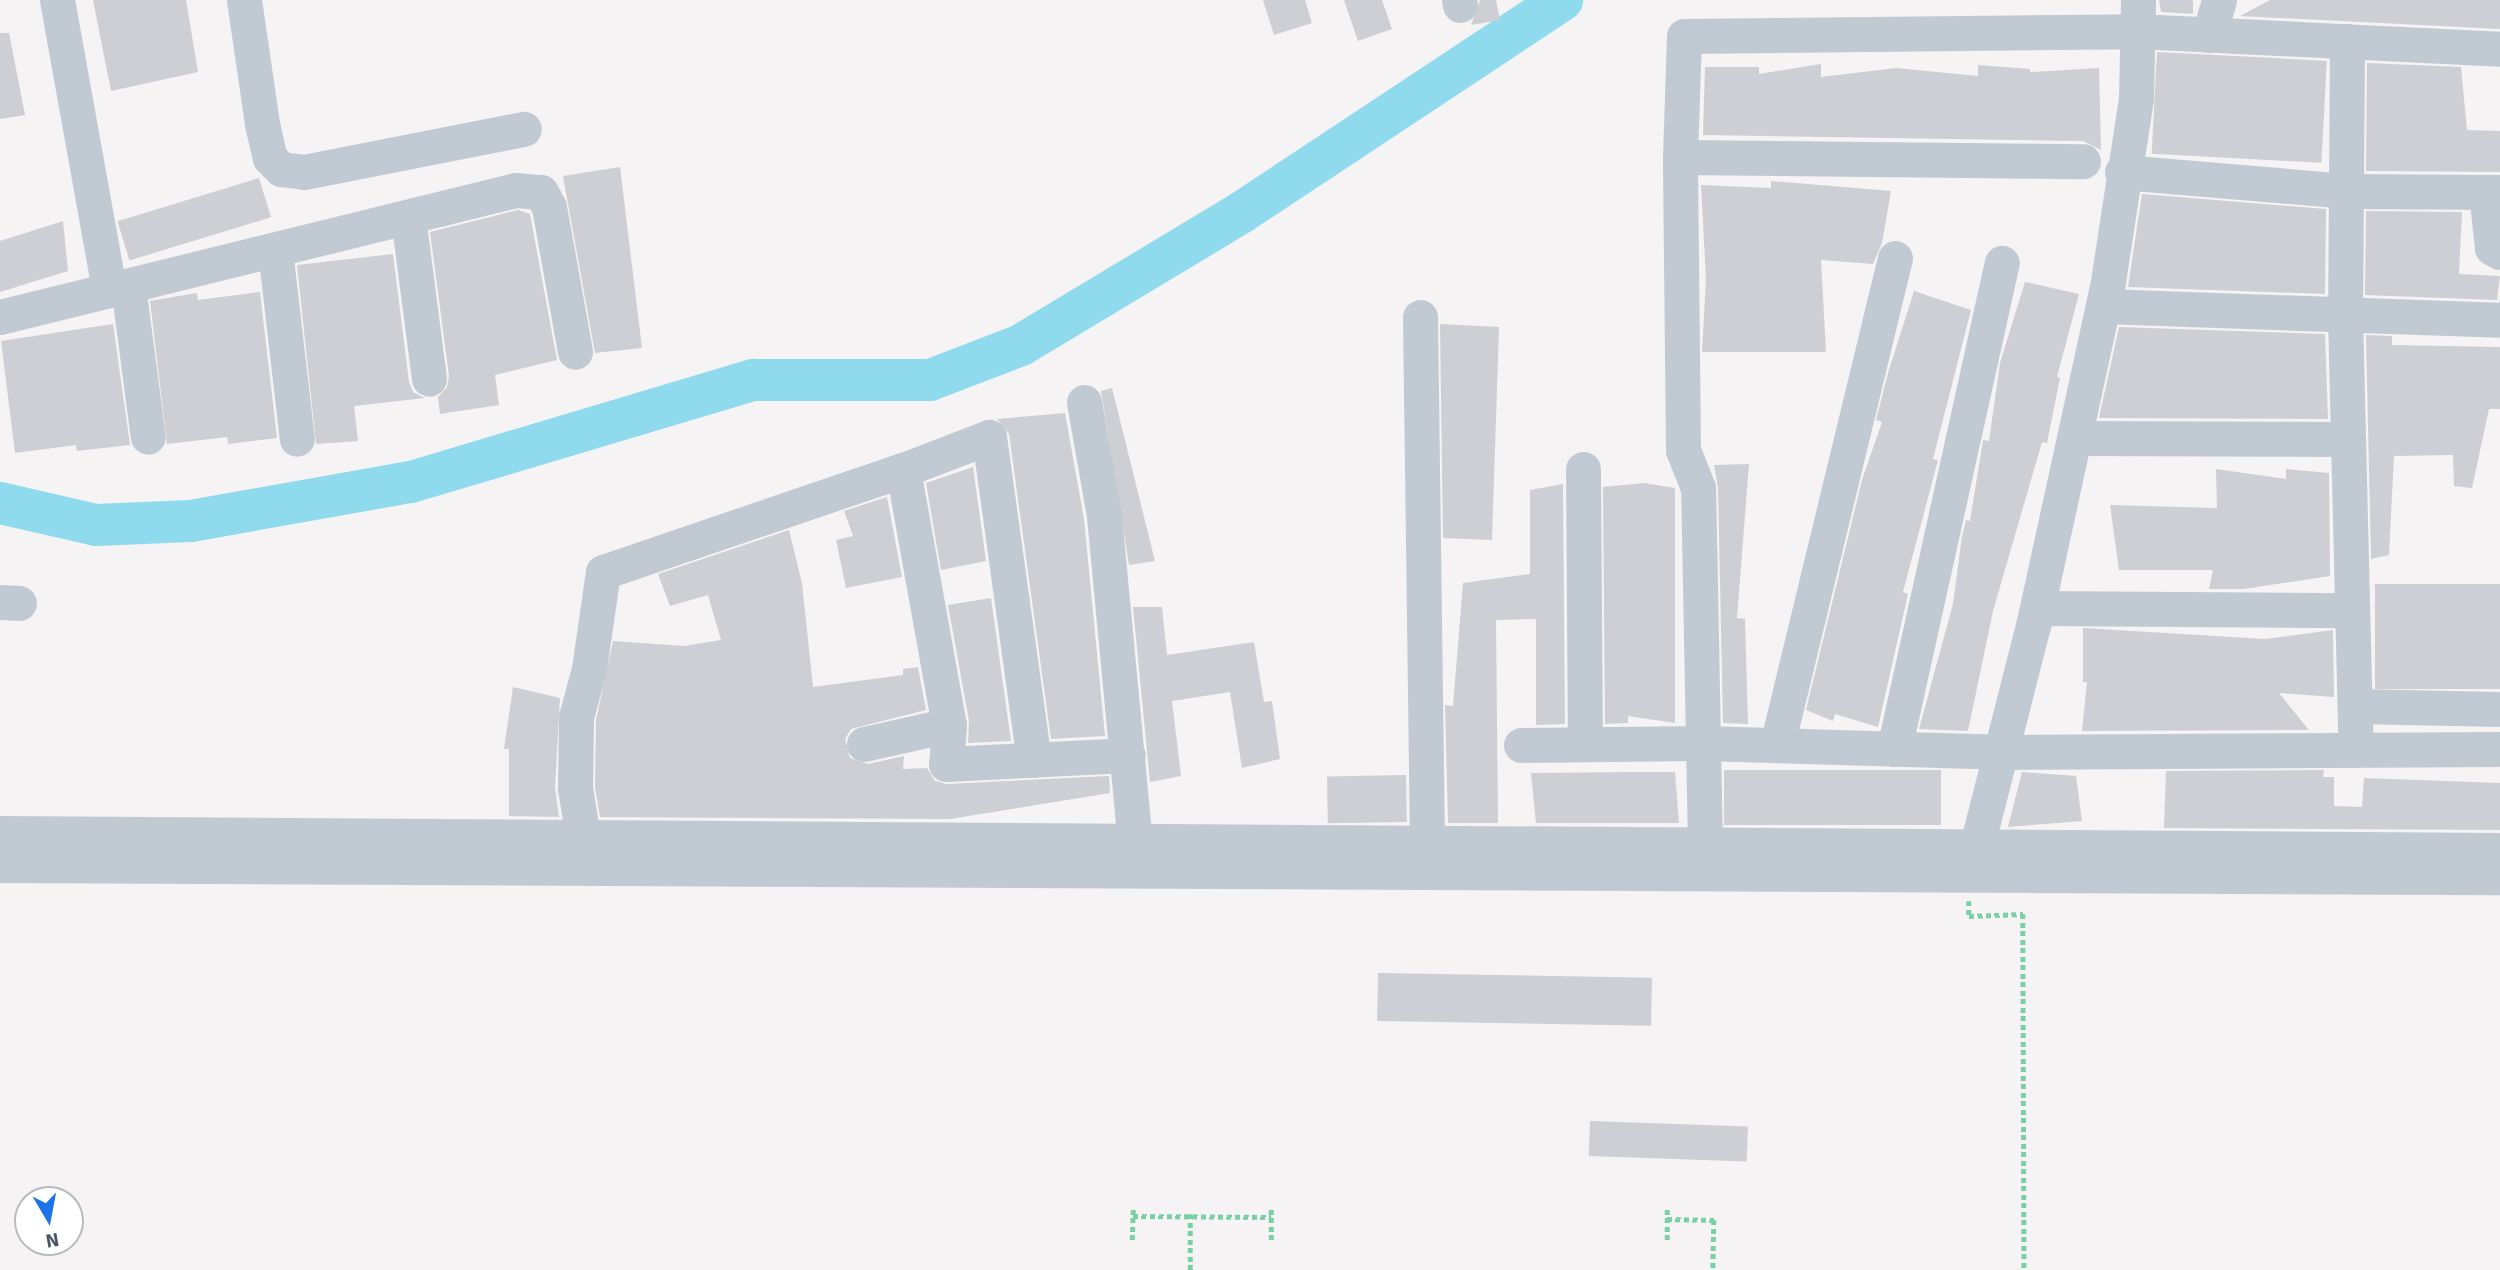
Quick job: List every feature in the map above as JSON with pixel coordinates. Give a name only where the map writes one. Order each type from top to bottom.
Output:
[{"type":"street","points":[[57,0],[148,437]]},
{"type":"street","points":[[244,0],[262,124],[270,158],[281,169],[304,172],[524,129]]},
{"type":"street","points":[[2209,35],[2218,0]]},
{"type":"street","points":[[1976,849],[2037,608],[2103,306],[2122,173],[2136,99],[2137,16]]},
{"type":"street","points":[[1705,846],[1698,488],[1683,450],[1680,157],[1684,36],[2137,16],[2209,35],[2500,48]]},
{"type":"street","points":[[2347,41],[2345,315],[2356,750]]},
{"type":"street","points":[[1680,157],[2083,161]]},
{"type":"street","points":[[2122,173],[2346,191],[2493,192],[2492,248],[2500,252]]},
{"type":"street","points":[[0,317],[516,190],[541,192],[549,207],[575,352]]},
{"type":"street","points":[[408,217],[429,379]]},
{"type":"street","points":[[275,250],[297,439]]},
{"type":"street","points":[[1777,745],[1895,258]]},
{"type":"street","points":[[1894,749],[2002,262]]},
{"type":"street","points":[[2103,306],[2500,320]]},
{"type":"street","points":[[1420,317],[1427,844]]},
{"type":"street","points":[[1084,402],[1104,516],[1135,842]]},
{"type":"street","points":[[583,838],[575,788],[576,717],[589,669],[603,572],[903,470],[989,437],[1034,760]]},
{"type":"street","points":[[2074,438],[2348,439]]},
{"type":"street","points":[[903,470],[949,725],[946,764],[1128,755]]},
{"type":"street","points":[[1583,470],[1585,744]]},
{"type":"street","points":[[2037,608],[2353,610]]},
{"type":"street","points":[[2355,706],[2500,709]]},
{"type":"street","points":[[864,744],[949,725]]},
{"type":"street","points":[[1521,745],[1703,743],[2000,752],[2500,749]]},
{"type":"street","points":[[0,833],[1976,849],[2500,850]]},
{"type":"street","points":[[0,865],[2500,877]]},
{"type":"path","points":[[1969,916],[2023,914],[2024,1270]]},
{"type":"path","points":[[1132,1240],[1133,1208]]},
{"type":"path","points":[[1271,1208],[1271,1240]]},
{"type":"path","points":[[1667,1209],[1667,1240]]},
{"type":"path","points":[[1133,1216],[1190,1214],[1271,1217]]},
{"type":"path","points":[[1190,1214],[1190,1270]]},
{"type":"path","points":[[1667,1219],[1714,1220],[1713,1270]]},
{"type":"building","points":[[93,0],[186,0],[198,72],[111,91]]},
{"type":"building","points":[[1263,0],[1305,0],[1312,23],[1274,35]]},
{"type":"building","points":[[1344,0],[1382,0],[1392,29],[1358,41]]},
{"type":"building","points":[[1480,0],[1496,0],[1500,20],[1471,25]]},
{"type":"building","points":[[2159,0],[2193,0],[2193,14],[2161,12]]},
{"type":"building","points":[[2270,0],[2500,0],[2500,29],[2240,16]]},
{"type":"building","points":[[0,33],[9,33],[25,115],[0,119]]},
{"type":"building","points":[[2157,52],[2327,61],[2321,163],[2152,154]]},
{"type":"building","points":[[2367,63],[2461,67],[2467,130],[2500,131],[2500,172],[2366,171]]},
{"type":"building","points":[[1821,64],[1821,77],[1896,68],[1978,76],[1978,65],[2030,69],[2030,72],[2099,68],[2101,150],[2083,141],[1703,135],[1705,67],[1759,67],[1759,74]]},
{"type":"building","points":[[620,167],[642,348],[595,353],[563,176]]},
{"type":"building","points":[[259,178],[271,217],[129,260],[117,221]]},
{"type":"building","points":[[1771,181],[1891,191],[1882,243],[1873,264],[1821,260],[1826,352],[1702,352],[1706,280],[1701,185],[1771,188]]},
{"type":"building","points":[[2142,194],[2326,209],[2325,294],[2128,287]]},
{"type":"building","points":[[518,210],[530,214],[557,360],[495,375],[499,405],[440,414],[438,397],[447,387],[449,376],[430,232]]},
{"type":"building","points":[[2366,211],[2462,212],[2459,274],[2500,276],[2497,300],[2365,295]]},
{"type":"building","points":[[63,221],[68,271],[0,292],[0,241]]},
{"type":"building","points":[[393,254],[409,382],[413,392],[425,398],[354,406],[358,441],[316,444],[297,265]]},
{"type":"building","points":[[2025,282],[2079,294],[2057,377],[2060,378],[2047,443],[2042,442],[1993,611],[1968,731],[1919,729],[1953,604],[1962,536],[1966,520],[1970,521],[1983,440],[1989,441],[2000,363]]},
{"type":"building","points":[[1914,291],[1971,310],[1933,459],[1938,460],[1903,592],[1908,594],[1878,727],[1835,714],[1833,721],[1806,710],[1862,480],[1882,422],[1876,420],[1888,373]]},
{"type":"building","points":[[260,292],[277,438],[228,444],[227,437],[167,444],[150,301],[197,293],[198,300]]},
{"type":"building","points":[[113,324],[130,445],[77,451],[76,445],[15,453],[1,341]]},
{"type":"building","points":[[1440,324],[1499,327],[1492,540],[1443,538]]},
{"type":"building","points":[[2119,327],[2325,334],[2328,419],[2099,418]]},
{"type":"building","points":[[2366,335],[2392,336],[2392,345],[2500,347],[2500,409],[2489,409],[2472,488],[2454,486],[2453,455],[2394,456],[2389,555],[2371,559]]},
{"type":"building","points":[[1112,388],[1155,561],[1129,565],[1101,391]]},
{"type":"building","points":[[1065,413],[1084,519],[1105,736],[1051,739],[1009,434],[997,419]]},
{"type":"building","points":[[1749,464],[1737,618],[1745,619],[1748,724],[1723,723],[1718,488],[1714,465]]},
{"type":"building","points":[[973,467],[986,561],[941,570],[926,483]]},
{"type":"building","points":[[2216,469],[2286,479],[2286,469],[2329,473],[2330,576],[2244,589],[2209,589],[2213,570],[2119,570],[2110,505],[2217,508]]},
{"type":"building","points":[[1644,483],[1675,488],[1675,723],[1628,716],[1628,723],[1605,724],[1603,487]]},
{"type":"building","points":[[1563,484],[1565,724],[1536,725],[1536,619],[1496,620],[1498,823],[1448,823],[1445,705],[1453,706],[1463,583],[1530,574],[1530,490]]},
{"type":"building","points":[[887,497],[902,577],[846,588],[836,540],[853,536],[844,511]]},
{"type":"building","points":[[789,530],[802,583],[813,687],[903,675],[903,669],[918,667],[926,710],[851,729],[845,739],[850,758],[868,764],[904,756],[903,769],[927,768],[935,781],[947,784],[1109,776],[1110,793],[950,819],[600,817],[595,787],[596,720],[613,641],[684,646],[721,640],[708,595],[670,606],[658,574]]},
{"type":"building","points":[[2375,584],[2500,584],[2500,689],[2375,689]]},
{"type":"building","points":[[991,598],[1011,741],[968,743],[969,721],[948,605]]},
{"type":"building","points":[[1133,607],[1162,607],[1167,655],[1254,642],[1264,702],[1272,701],[1280,759],[1242,768],[1230,692],[1172,701],[1181,776],[1150,782]]},
{"type":"building","points":[[2083,628],[2265,639],[2333,630],[2334,697],[2279,693],[2309,730],[2082,731],[2087,682],[2083,682]]},
{"type":"building","points":[[513,687],[560,698],[555,788],[559,817],[509,816],[509,749],[504,749]]},
{"type":"building","points":[[1724,770],[1941,770],[1941,825],[1724,825]]},
{"type":"building","points":[[2324,770],[2323,777],[2334,777],[2334,806],[2362,807],[2364,778],[2500,783],[2500,830],[2164,828],[2166,771]]},
{"type":"building","points":[[1675,772],[1679,823],[1536,823],[1531,773]]},
{"type":"building","points":[[2022,772],[2076,776],[2082,821],[2008,827]]},
{"type":"building","points":[[1406,775],[1407,822],[1328,823],[1327,776]]},
{"type":"building","points":[[1378,973],[1652,978],[1651,1026],[1377,1021]]},
{"type":"building","points":[[1590,1121],[1748,1127],[1747,1161],[1589,1156]]},
{"type":"waterway","points":[[0,503],[96,525],[191,521],[411,482],[754,380],[930,380],[1021,345],[1242,212],[1562,0]]}]
